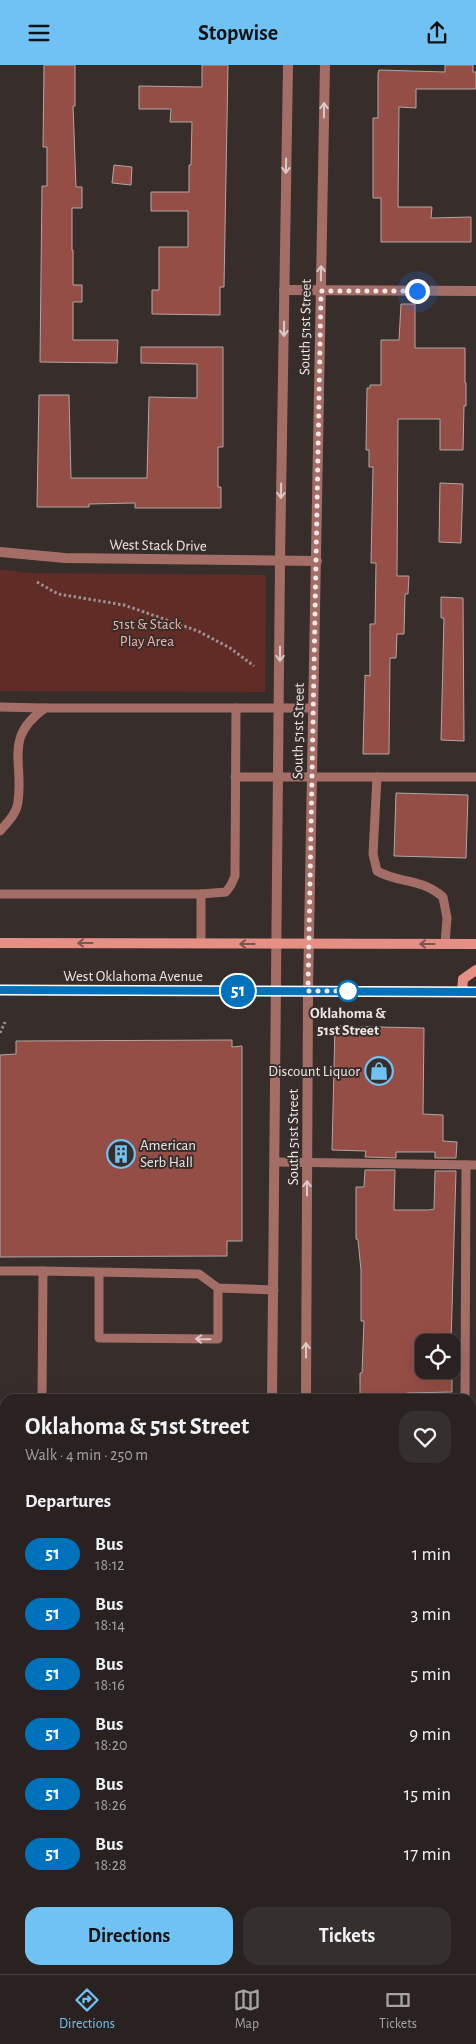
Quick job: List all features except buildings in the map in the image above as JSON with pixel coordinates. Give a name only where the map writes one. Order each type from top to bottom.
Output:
[{"type":"main road","points":[[0,943],[476,944]]},
{"type":"main road","points":[[462,991],[463,979],[476,970]]},
{"type":"main road","name":"West Oklahoma Avenue","points":[[0,990],[476,992]]},
{"type":"street","name":"South 51st Street","points":[[272,1394],[276,1162],[280,561],[288,65]]},
{"type":"street","name":"South 51st Street","points":[[306,1394],[308,991],[325,65]]},
{"type":"street","points":[[284,290],[476,291]]},
{"type":"street","name":"West Stack Drive","points":[[0,552],[65,559],[317,561]]},
{"type":"lane","points":[[0,707],[313,708]]},
{"type":"lane","points":[[0,894],[201,894],[226,892],[232,885],[235,876],[236,707]]},
{"type":"lane","points":[[0,831],[11,817],[18,803],[19,739],[22,729],[44,708]]},
{"type":"lane","points":[[235,777],[476,777]]},
{"type":"lane","points":[[377,777],[373,854],[377,871],[386,876],[427,885],[444,897],[447,918],[445,944]]},
{"type":"lane","points":[[201,894],[201,943]]},
{"type":"lane","points":[[276,1162],[476,1165]]},
{"type":"lane","points":[[465,1394],[466,1165]]},
{"type":"lane","points":[[0,1271],[199,1274],[218,1288],[274,1290]]},
{"type":"lane","points":[[42,1394],[43,1271]]},
{"type":"lane","points":[[99,1273],[99,1338],[218,1339],[218,1288]]},
{"type":"path","points":[[37,582],[58,594],[124,605],[198,631],[230,648],[254,666]]},
{"type":"path","points":[[0,1033],[5,1022]]},
{"type":"green space","name":"51st & Stack Play Area","points":[[0,569],[28,573],[266,575],[265,692],[0,691]]},
{"type":"bus line","name":"51","points":[[0,990],[476,992]]},
{"type":"place","name":"Oklahoma & 51st Street","points":[[348,991]]},
{"type":"place","name":"Discount Liquor","points":[[379,1071]]},
{"type":"place","name":"American Serb Hall","points":[[121,1154]]},
{"type":"route","points":[[348,991],[351,991],[308,991],[321,291],[417,291]]}]
